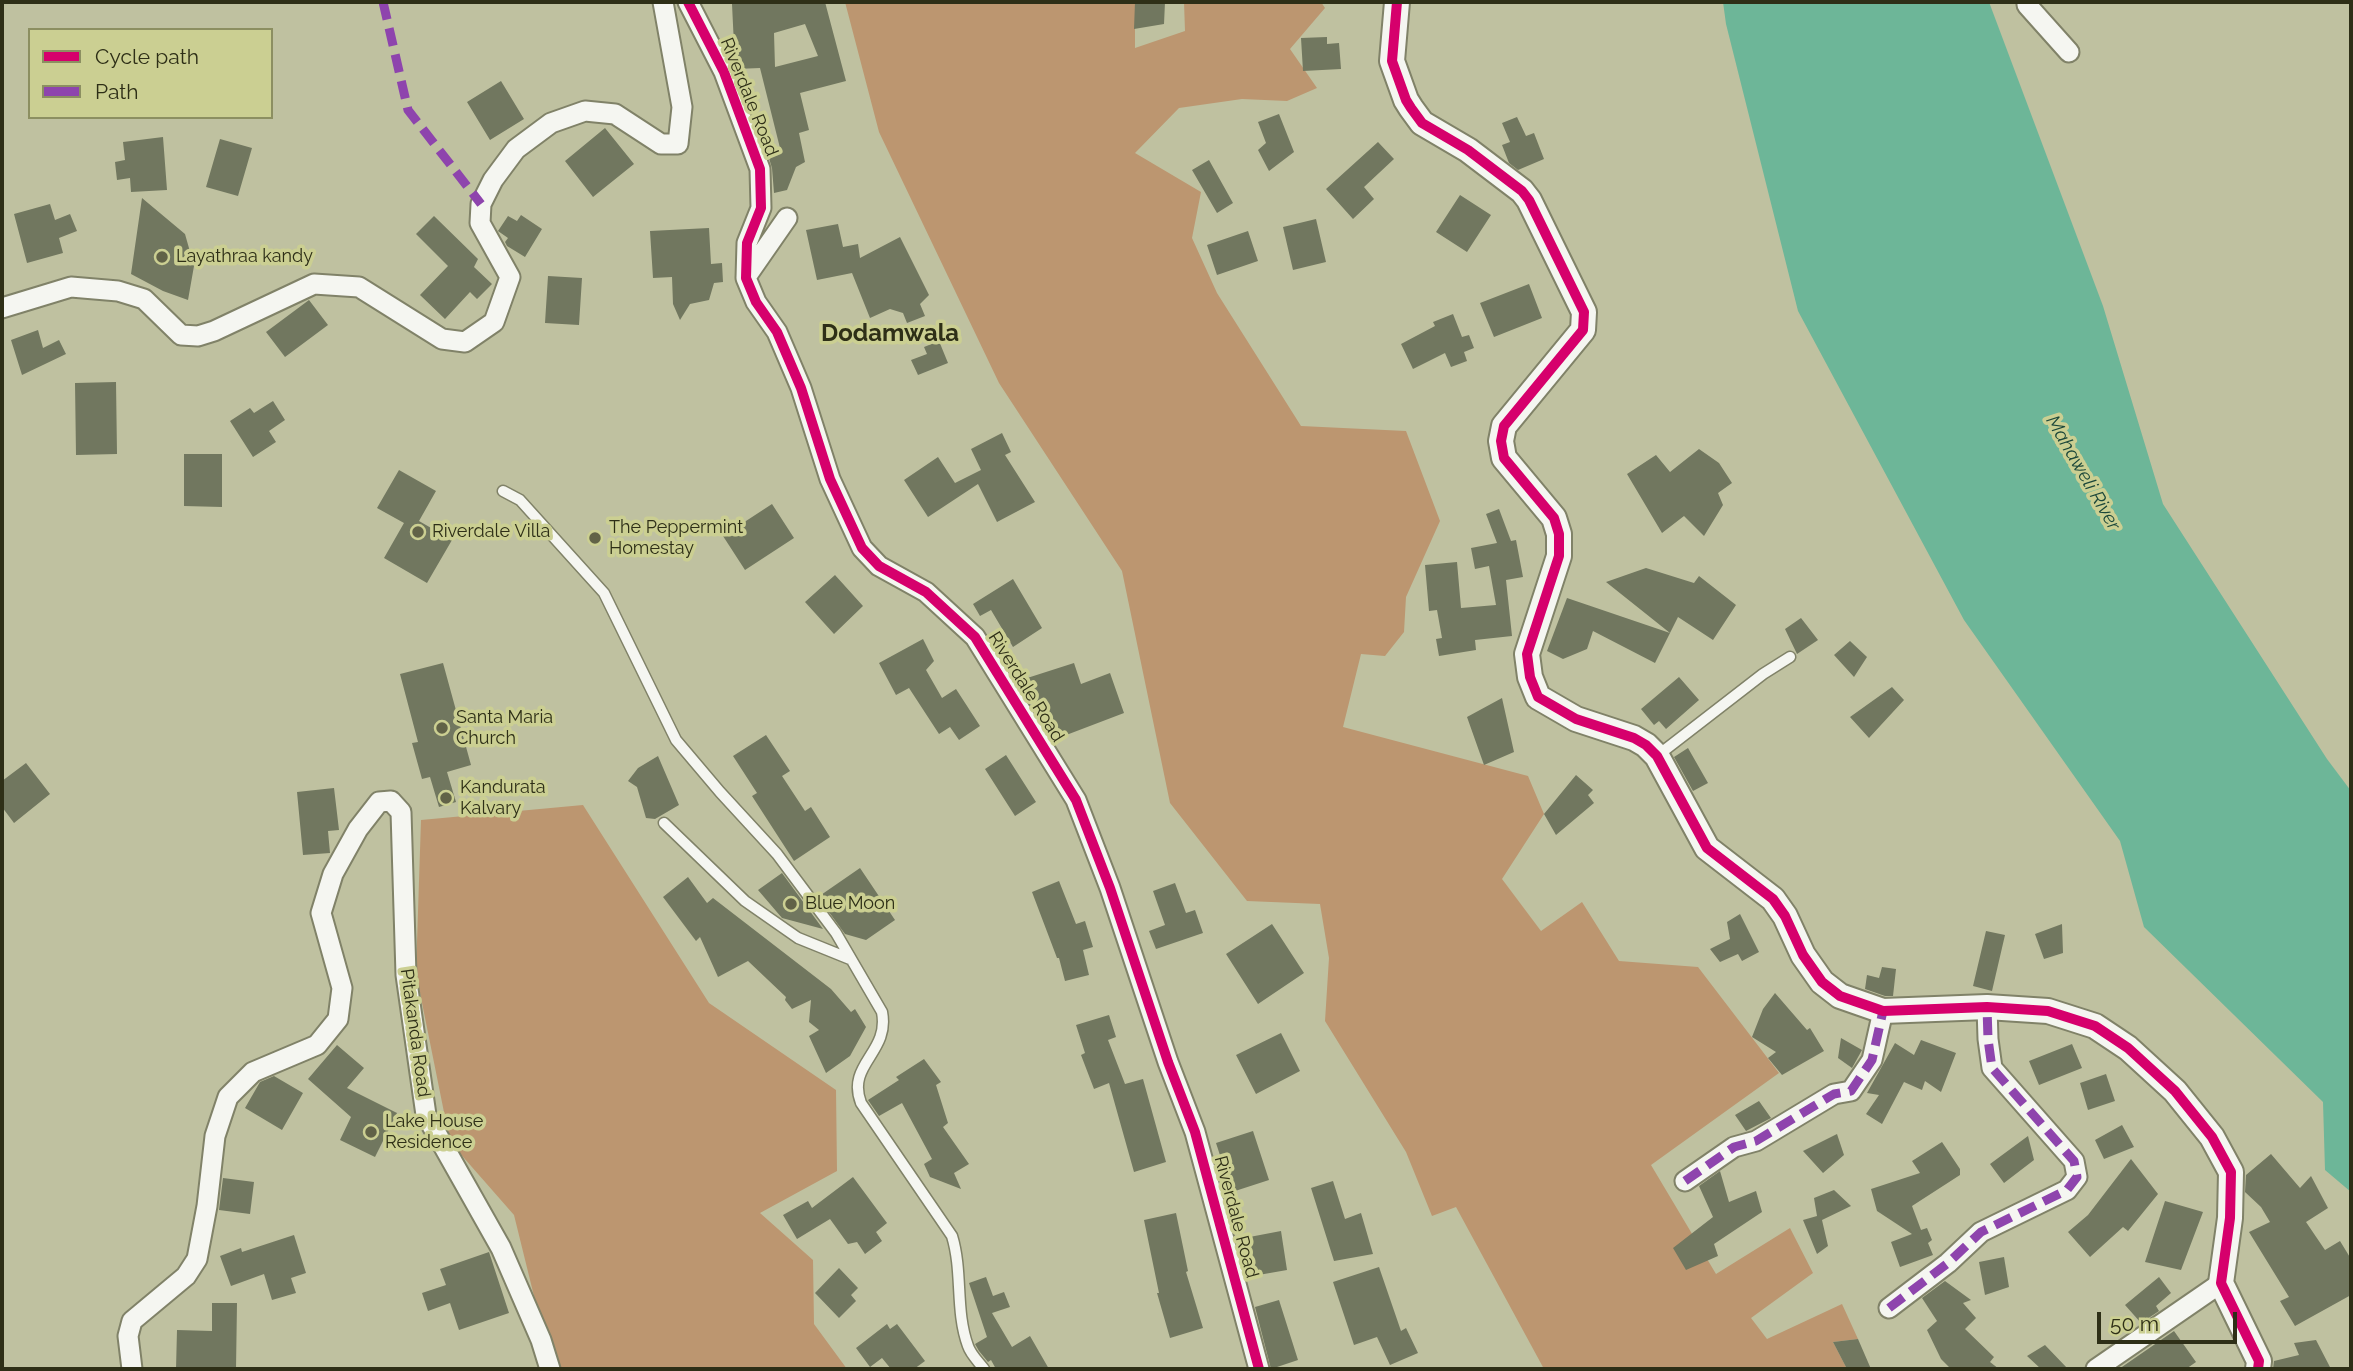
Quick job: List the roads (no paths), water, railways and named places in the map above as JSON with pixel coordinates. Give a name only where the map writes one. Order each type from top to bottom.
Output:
[{"type":"street","points":[[2,308],[71,287],[118,291],[144,299],[181,335],[198,337],[314,284],[359,287],[442,339],[465,342],[494,322],[510,277],[480,223],[481,204],[493,180],[516,149],[551,123],[585,111],[615,114],[661,144],[678,144],[682,107],[663,2]]},
{"type":"street","name":"Riverdale Road","points":[[688,2],[724,72],[760,169],[761,208],[747,243],[746,278],[756,302],[777,332],[796,377],[830,479],[862,548],[879,566],[926,592],[975,637],[1076,800],[1110,888],[1168,1062],[1195,1132],[1259,1369]]},
{"type":"street","points":[[1397,2],[1392,61],[1406,100],[1422,123],[1468,150],[1522,191],[1529,200],[1584,312],[1583,330],[1504,426],[1501,441],[1504,458],[1554,518],[1559,534],[1559,556],[1527,654],[1530,677],[1538,697],[1576,719],[1634,738],[1646,745],[1657,756],[1707,848],[1773,899],[1802,955],[1822,982],[1840,996],[1883,1011],[1987,1007],[2048,1011],[2095,1026],[2128,1048],[2175,1091],[2212,1138],[2231,1172],[2230,1218],[2221,1283],[2259,1361],[2258,1369]]},
{"type":"street","points":[[2027,2],[2069,52]]},
{"type":"street","points":[[746,278],[787,218]]},
{"type":"street","name":"Pitakanda Road","points":[[132,1369],[128,1336],[132,1321],[186,1276],[197,1259],[207,1206],[215,1136],[228,1097],[253,1072],[317,1045],[338,1019],[342,988],[321,913],[333,874],[358,829],[379,802],[391,801],[401,812],[406,975],[426,1115],[501,1248],[541,1340],[550,1369]]},
{"type":"street","points":[[1889,1308],[1948,1263],[1980,1232],[2067,1189],[2077,1177],[2074,1161],[1992,1068],[1987,1007]]},
{"type":"street","points":[[1685,1181],[1734,1147],[1756,1141],[1834,1094],[1851,1091],[1872,1060],[1883,1011]]},
{"type":"street","points":[[2096,1369],[2221,1283]]},
{"type":"lane","points":[[503,491],[520,500],[604,593],[676,740],[777,853],[836,933],[882,1012],[885,1024],[883,1035],[857,1080],[857,1092],[861,1103],[952,1236],[958,1255],[964,1329],[969,1349],[984,1369]]},
{"type":"lane","points":[[1657,756],[1763,674],[1790,657]]},
{"type":"lane","points":[[664,823],[745,901],[798,938],[850,960]]},
{"type":"water","name":"Mahaweli River","points":[[1723,2],[1989,2],[2103,306],[2163,504],[2327,759],[2351,791],[2351,1192],[2325,1170],[2323,1102],[2144,927],[2120,841],[1964,620],[1798,311],[1726,24]]},
{"type":"place","name":"Layathraa kandy","points":[[162,257]]},
{"type":"place","name":"Riverdale Villa","points":[[418,532]]},
{"type":"place","name":"The Peppermint Homestay","points":[[595,538]]},
{"type":"place","name":"Santa Maria Church","points":[[442,728]]},
{"type":"place","name":"Kandurata Kalvary","points":[[446,798]]},
{"type":"place","name":"Blue Moon","points":[[791,904]]},
{"type":"place","name":"Lake House Residence","points":[[371,1132]]},
{"type":"district","name":"Dodamwala","points":[[890,334]]}]
